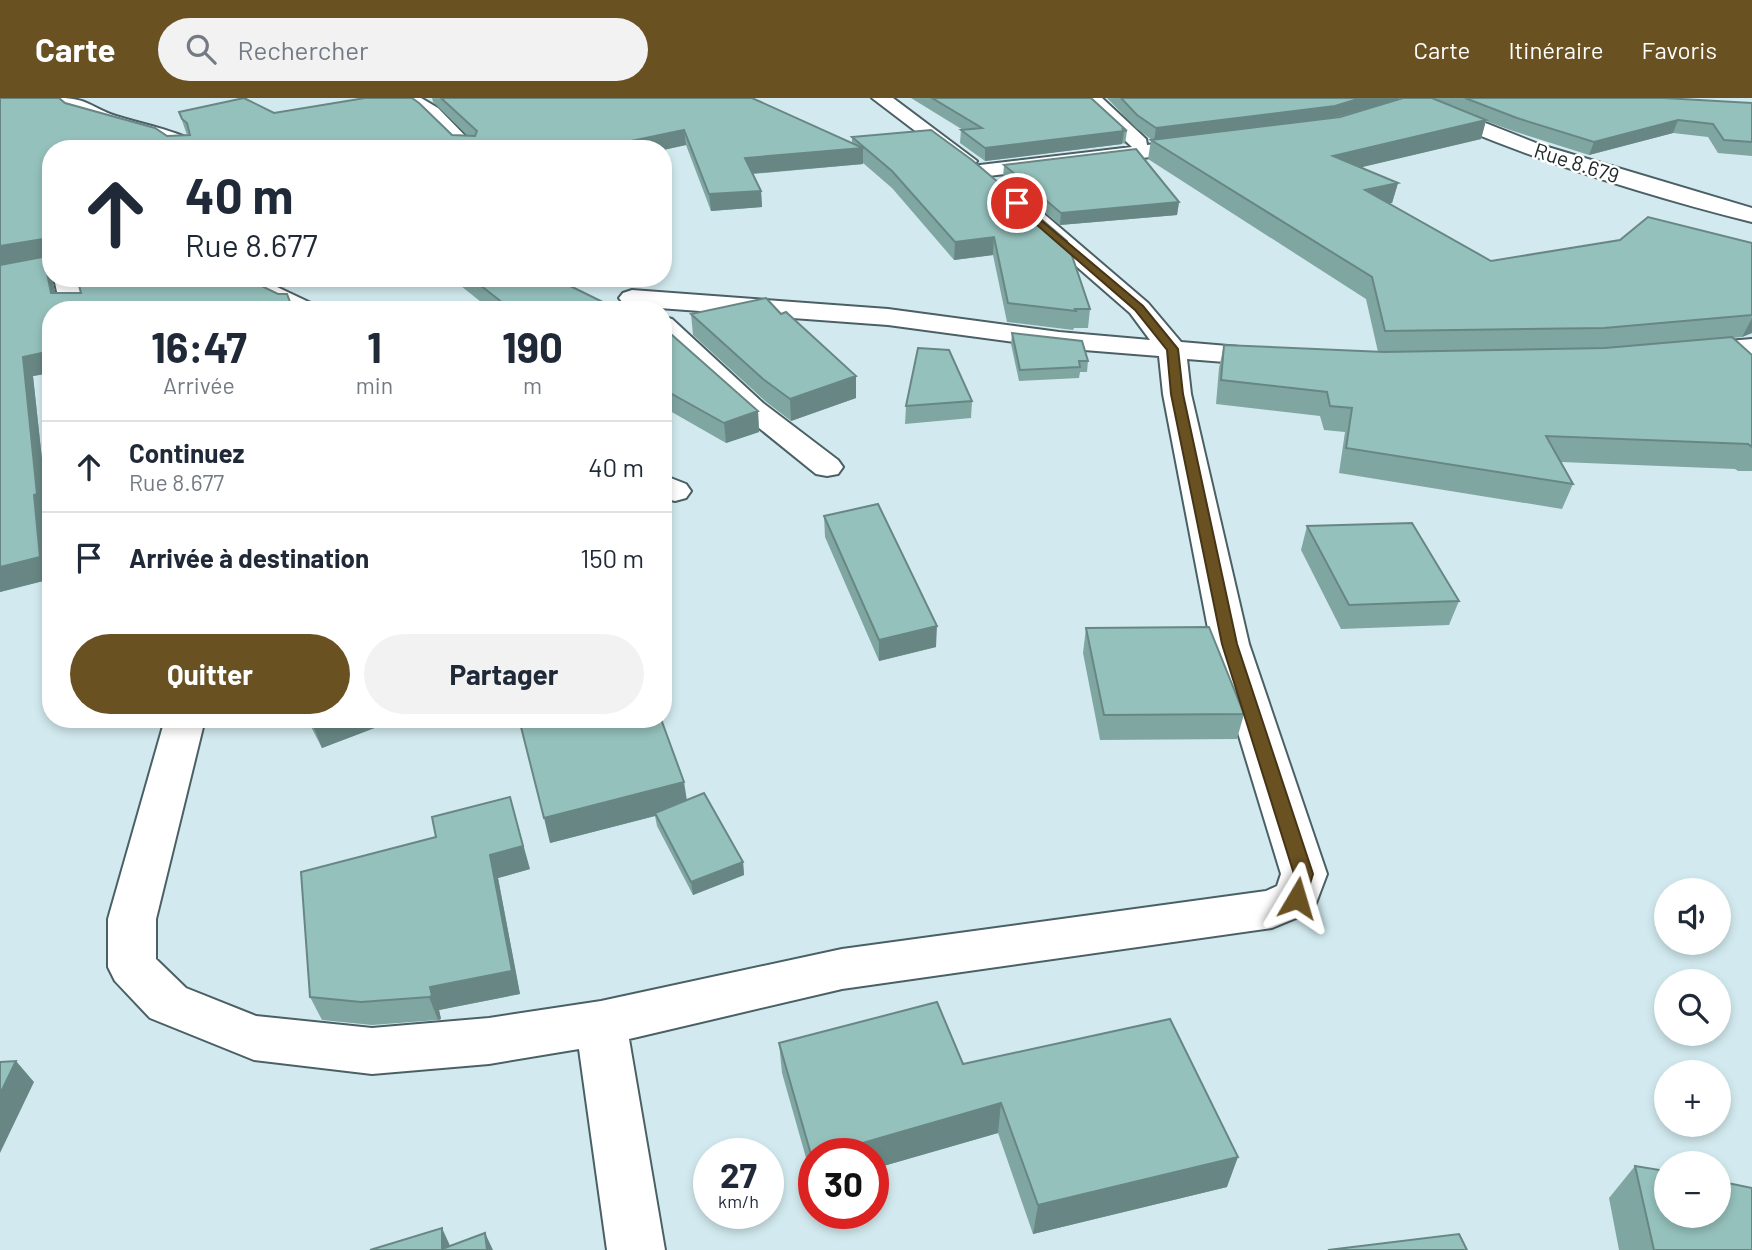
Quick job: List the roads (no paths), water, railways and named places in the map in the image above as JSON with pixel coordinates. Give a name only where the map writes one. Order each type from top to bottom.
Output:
[{"type":"street","points":[[69,98],[99,116],[168,134],[178,140]]},
{"type":"street","points":[[408,98],[430,112],[459,140]]},
{"type":"street","points":[[183,728],[132,919],[132,967],[168,1003],[254,1038],[372,1051],[489,1041],[601,1023],[842,969],[1272,909],[1297,898],[1304,874],[1230,644],[1177,394],[1172,349],[1139,308],[980,172],[881,98]]},
{"type":"street","points":[[1089,98],[1097,102],[1126,134],[1152,152]]},
{"type":"street","points":[[99,116],[120,100]]},
{"type":"street","name":"Rue 8.679","points":[[1405,103],[1533,149],[1752,215]]},
{"type":"street","points":[[980,172],[1218,143]]},
{"type":"street","points":[[257,287],[287,301]]},
{"type":"street","points":[[621,287],[636,301]]},
{"type":"street","points":[[672,306],[888,317],[1059,340],[1306,360]]},
{"type":"street","points":[[672,333],[753,409],[827,467]]},
{"type":"street","points":[[1660,355],[1752,347]]},
{"type":"street","points":[[601,1023],[636,1250]]}]
